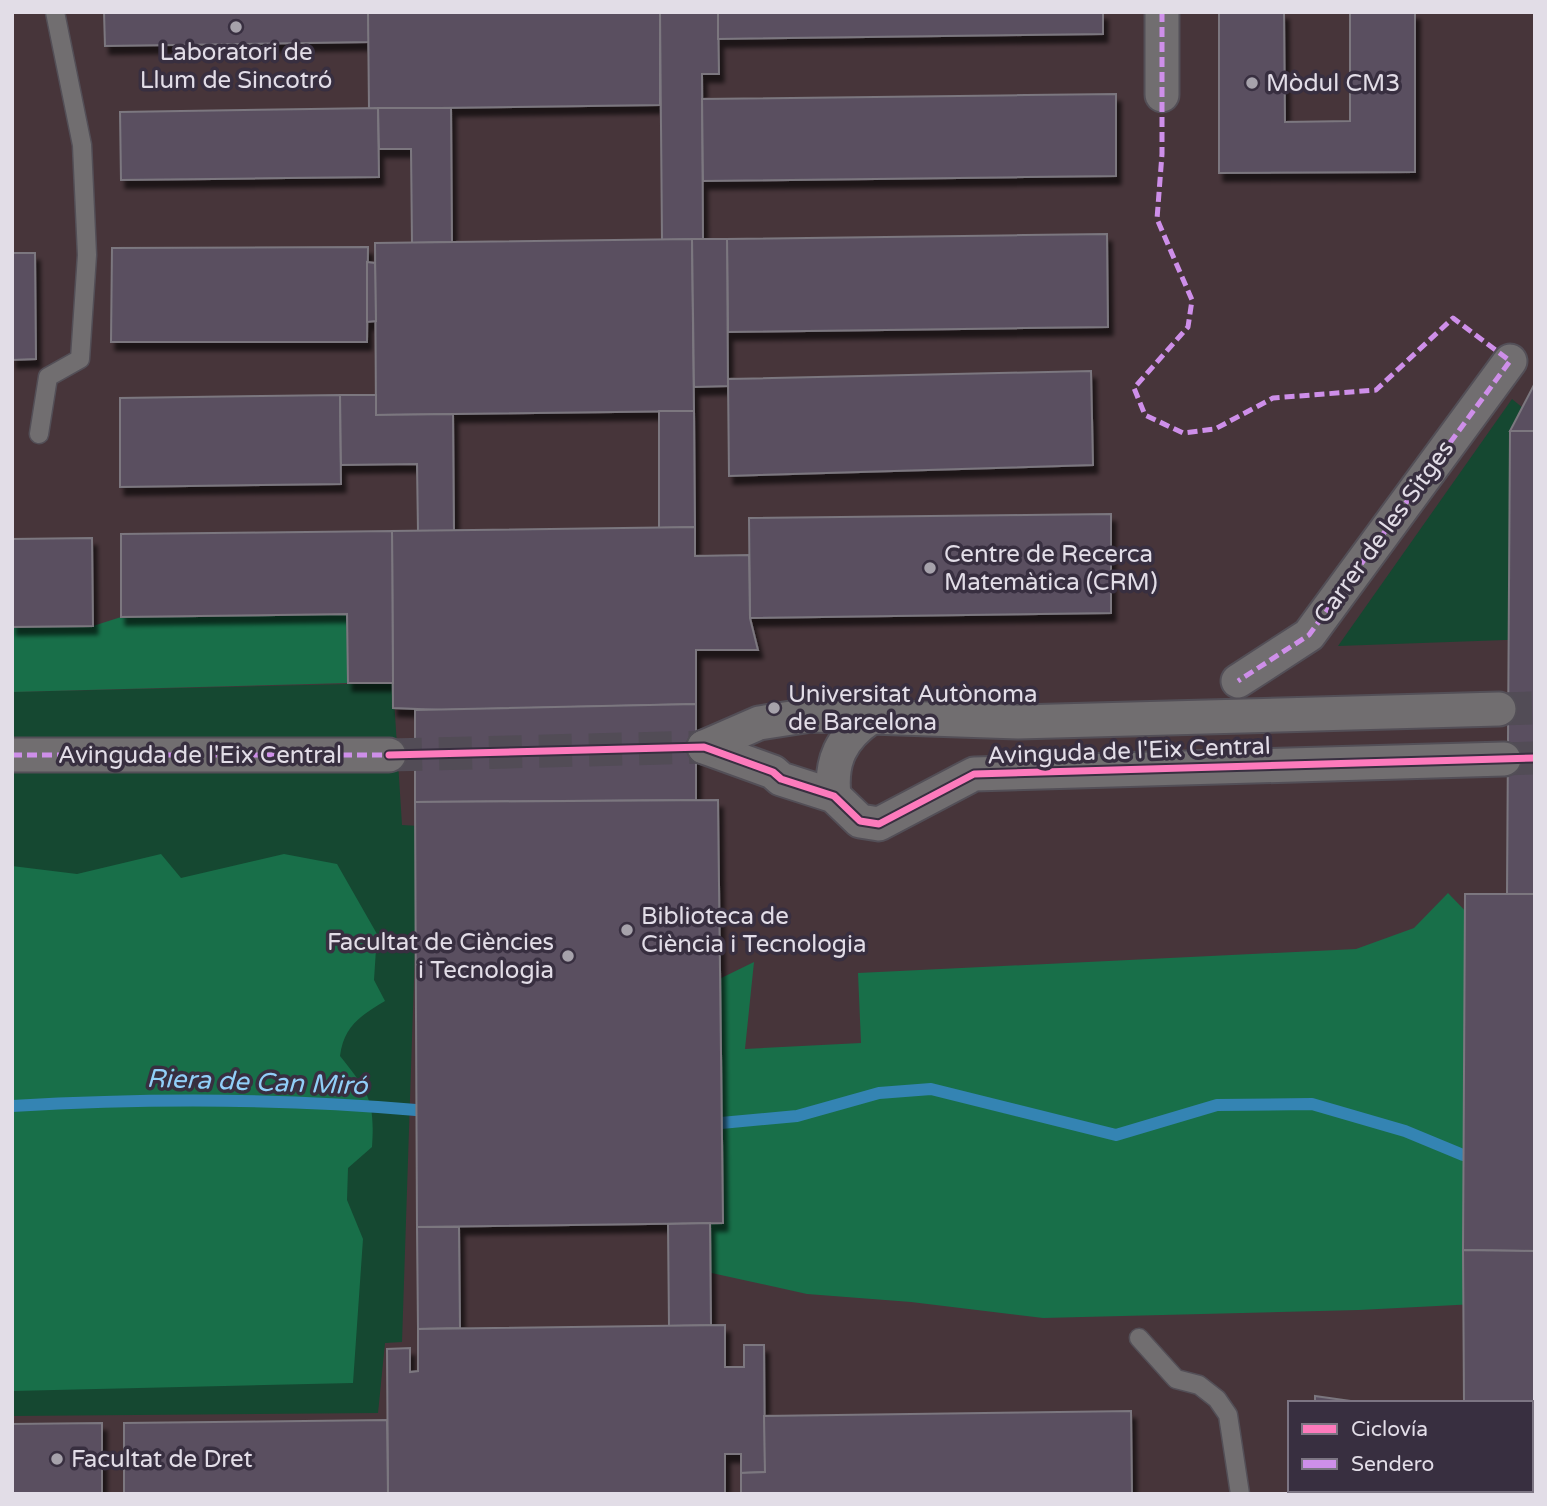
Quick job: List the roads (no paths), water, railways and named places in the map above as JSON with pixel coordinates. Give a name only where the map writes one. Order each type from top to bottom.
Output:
[{"type":"street","points":[[1162,12],[1162,95]]},
{"type":"street","name":"Carrer de les Sitges","points":[[1238,681],[1309,635],[1510,361]]},
{"type":"street","name":"Avinguda de l'Eix Central","points":[[1499,709],[1018,722],[791,716],[759,723],[704,747],[834,796],[860,821],[879,824],[974,774],[1504,759]]},
{"type":"street","points":[[834,796],[834,768],[843,743],[870,718]]},
{"type":"street","name":"Avinguda de l'Eix Central","points":[[12,755],[389,755]]},
{"type":"lane","points":[[39,434],[48,377],[80,359],[88,255],[82,145],[55,12]]},
{"type":"lane","points":[[1139,1338],[1175,1379],[1199,1385],[1217,1399],[1228,1415],[1240,1494]]},
{"type":"waterway","name":"Riera de Can Miró","points":[[721,1123],[797,1116],[879,1093],[931,1089],[1116,1135],[1217,1105],[1312,1104],[1405,1131],[1463,1155]]},
{"type":"waterway","name":"Riera de Can Miró","points":[[12,1106],[214,1100],[416,1110]]},
{"type":"tunnel","points":[[1499,709],[1535,708]]},
{"type":"tunnel","points":[[389,755],[704,747]]},
{"type":"tunnel","points":[[1504,759],[1535,758]]},
{"type":"place","name":"Laboratori de Llum de Sincotró","points":[[236,27]]},
{"type":"place","name":"Mòdul CM3","points":[[1252,83]]},
{"type":"place","name":"Centre de Recerca Matemàtica (CRM)","points":[[930,568]]},
{"type":"place","name":"Universitat Autònoma de Barcelona","points":[[774,708]]},
{"type":"place","name":"Biblioteca de Ciència i Tecnologia","points":[[627,930]]},
{"type":"place","name":"Facultat de Ciències i Tecnologia","points":[[568,956]]},
{"type":"place","name":"Facultat de Dret","points":[[57,1459]]}]
